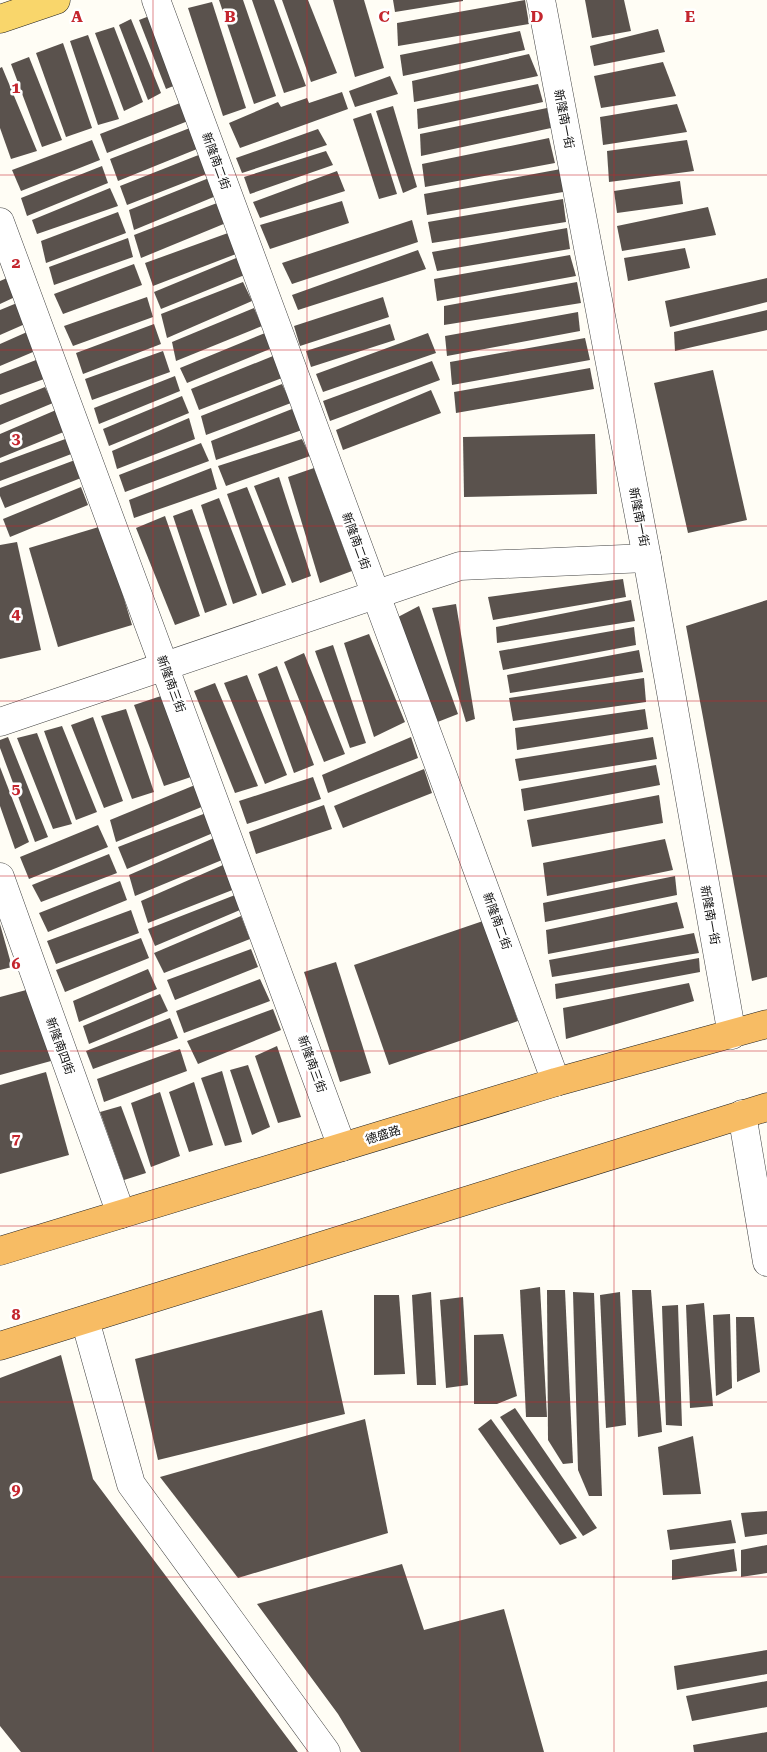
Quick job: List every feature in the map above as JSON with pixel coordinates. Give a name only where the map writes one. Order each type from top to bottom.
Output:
[{"type":"highway","name":"德盛路","points":[[0,1251],[556,1082],[767,1024]]},
{"type":"highway","points":[[0,1346],[755,1111]]},
{"type":"main road","points":[[0,19],[56,0]]},
{"type":"street","name":"新隆南二街","points":[[156,0],[556,1082]]},
{"type":"street","name":"新隆南一街","points":[[541,0],[647,558],[732,1035]]},
{"type":"street","name":"新隆南三街","points":[[0,222],[342,1147]]},
{"type":"street","points":[[0,722],[460,566],[647,558]]},
{"type":"street","name":"新隆南四街","points":[[0,877],[120,1214]]},
{"type":"street","points":[[755,1111],[767,1262]]},
{"type":"street","points":[[85,1320],[131,1484],[326,1752]]},
{"type":"building","points":[[219,0],[243,0],[276,96],[254,104]]},
{"type":"building","points":[[252,0],[274,0],[306,86],[284,93]]},
{"type":"building","points":[[282,0],[308,0],[337,73],[311,82]]},
{"type":"building","points":[[333,0],[364,0],[384,68],[355,77]]},
{"type":"building","points":[[393,0],[463,0],[463,1],[395,12]]},
{"type":"building","points":[[525,0],[529,24],[398,46],[397,23]]},
{"type":"building","points":[[585,0],[624,0],[631,31],[592,38]]},
{"type":"building","points":[[212,2],[246,108],[223,116],[188,8]]},
{"type":"building","points":[[152,15],[176,85],[166,89],[139,20]]},
{"type":"building","points":[[131,19],[161,93],[148,100],[119,25]]},
{"type":"building","points":[[114,27],[143,102],[124,111],[95,33]]},
{"type":"building","points":[[658,29],[665,52],[594,66],[590,46]]},
{"type":"building","points":[[520,31],[525,50],[403,76],[400,55]]},
{"type":"building","points":[[88,35],[119,119],[98,125],[70,41]]},
{"type":"building","points":[[63,43],[92,128],[66,137],[36,53]]},
{"type":"building","points":[[529,54],[538,76],[414,102],[412,81]]},
{"type":"building","points":[[29,57],[62,140],[42,147],[11,64]]},
{"type":"building","points":[[663,62],[676,96],[601,108],[594,76]]},
{"type":"building","points":[[2,67],[37,151],[11,159],[0,128],[0,68]]},
{"type":"building","points":[[390,76],[398,94],[355,107],[349,91]]},
{"type":"building","points":[[538,84],[543,102],[418,129],[417,109]]},
{"type":"building","points":[[342,92],[348,109],[240,148],[229,123],[278,102],[281,107],[307,98],[309,103]]},
{"type":"building","points":[[180,103],[188,121],[107,153],[100,134]]},
{"type":"building","points":[[677,104],[687,132],[603,145],[600,117]]},
{"type":"building","points":[[393,106],[417,187],[403,193],[376,111]]},
{"type":"building","points":[[547,108],[551,128],[421,156],[420,134]]},
{"type":"building","points":[[371,113],[397,194],[379,199],[353,119]]},
{"type":"building","points":[[195,126],[202,147],[118,181],[110,159]]},
{"type":"building","points":[[318,129],[327,145],[242,173],[236,158]]},
{"type":"building","points":[[549,138],[555,163],[425,187],[422,164]]},
{"type":"building","points":[[92,140],[100,160],[21,191],[12,170]]},
{"type":"building","points":[[687,140],[694,171],[609,182],[607,151]]},
{"type":"building","points":[[326,151],[333,165],[250,194],[244,177]]},
{"type":"building","points":[[201,154],[209,173],[127,205],[120,186]]},
{"type":"building","points":[[102,166],[108,183],[27,216],[21,198]]},
{"type":"building","points":[[561,169],[563,192],[427,215],[424,194]]},
{"type":"building","points":[[337,171],[345,191],[260,218],[253,202]]},
{"type":"building","points":[[209,178],[216,196],[134,230],[129,210]]},
{"type":"building","points":[[680,181],[683,204],[617,213],[614,191]]},
{"type":"building","points":[[110,188],[118,206],[37,234],[32,220]]},
{"type":"building","points":[[563,199],[566,222],[432,243],[428,222]]},
{"type":"building","points":[[342,201],[349,223],[270,249],[260,225]]},
{"type":"building","points":[[217,203],[226,223],[141,258],[134,235]]},
{"type":"building","points":[[708,207],[716,235],[622,251],[617,226]]},
{"type":"building","points":[[118,212],[126,233],[46,263],[41,241]]},
{"type":"building","points":[[412,220],[418,242],[292,284],[282,263]]},
{"type":"building","points":[[567,228],[570,249],[437,271],[432,252]]},
{"type":"building","points":[[228,233],[236,254],[153,286],[145,263]]},
{"type":"building","points":[[128,238],[133,257],[54,285],[49,267]]},
{"type":"building","points":[[685,248],[690,268],[628,281],[624,258]]},
{"type":"building","points":[[418,250],[426,269],[298,310],[292,295]]},
{"type":"building","points":[[570,255],[576,276],[437,301],[434,279]]},
{"type":"building","points":[[241,256],[247,274],[161,309],[154,292]]},
{"type":"building","points":[[134,264],[142,285],[63,314],[54,294]]},
{"type":"building","points":[[7,278],[15,297],[0,304],[0,281]]},
{"type":"building","points":[[767,278],[767,302],[670,327],[665,301]]},
{"type":"building","points":[[243,282],[252,301],[167,338],[161,314]]},
{"type":"building","points":[[577,282],[581,303],[444,325],[444,306]]},
{"type":"building","points":[[147,297],[153,317],[73,346],[64,326]]},
{"type":"building","points":[[383,297],[389,317],[300,346],[294,326]]},
{"type":"building","points":[[17,303],[25,324],[0,335],[0,310]]},
{"type":"building","points":[[254,308],[262,326],[176,361],[172,342]]},
{"type":"building","points":[[767,310],[767,330],[675,351],[674,332]]},
{"type":"building","points":[[578,312],[580,331],[447,356],[445,336]]},
{"type":"building","points":[[154,324],[161,344],[83,374],[76,353]]},
{"type":"building","points":[[390,324],[395,340],[311,367],[306,351]]},
{"type":"building","points":[[27,332],[33,352],[0,366],[0,344]]},
{"type":"building","points":[[265,333],[270,349],[187,383],[180,368]]},
{"type":"building","points":[[428,333],[436,353],[323,392],[316,374]]},
{"type":"building","points":[[585,338],[590,360],[452,385],[450,362]]},
{"type":"building","points":[[163,351],[170,372],[92,400],[85,379]]},
{"type":"building","points":[[273,356],[282,378],[199,410],[191,389]]},
{"type":"building","points":[[36,360],[44,379],[0,395],[0,374]]},
{"type":"building","points":[[432,361],[440,380],[330,421],[323,401]]},
{"type":"building","points":[[590,368],[594,389],[456,413],[454,392]]},
{"type":"building","points":[[713,370],[747,520],[688,533],[654,383]]},
{"type":"building","points":[[175,376],[180,391],[99,424],[94,408]]},
{"type":"building","points":[[282,384],[291,403],[206,435],[201,416]]},
{"type":"building","points":[[45,387],[53,403],[0,425],[0,405]]},
{"type":"building","points":[[431,390],[441,413],[343,450],[336,430]]},
{"type":"building","points":[[182,396],[189,413],[109,446],[103,429]]},
{"type":"building","points":[[292,409],[302,430],[216,460],[211,441]]},
{"type":"building","points":[[56,410],[66,431],[0,458],[0,434]]},
{"type":"building","points":[[189,418],[195,439],[117,469],[112,451]]},
{"type":"building","points":[[595,434],[597,494],[464,497],[463,437]]},
{"type":"building","points":[[68,438],[74,453],[0,481],[0,463]]},
{"type":"building","points":[[302,439],[310,456],[226,486],[218,466]]},
{"type":"building","points":[[201,443],[209,461],[125,492],[119,475]]},
{"type":"building","points":[[75,460],[81,478],[5,508],[0,496],[0,488]]},
{"type":"building","points":[[211,468],[217,489],[134,518],[129,500]]},
{"type":"building","points":[[314,468],[352,571],[320,583],[288,477]]},
{"type":"building","points":[[279,477],[311,576],[292,583],[254,486]]},
{"type":"building","points":[[81,487],[88,505],[10,537],[3,519]]},
{"type":"building","points":[[247,487],[286,585],[262,594],[227,494]]},
{"type":"building","points":[[219,498],[257,595],[233,604],[201,505]]},
{"type":"building","points":[[192,509],[227,605],[205,613],[173,516]]},
{"type":"building","points":[[165,516],[200,616],[175,625],[136,528]]},
{"type":"building","points":[[102,526],[132,625],[58,647],[29,548]]},
{"type":"building","points":[[17,542],[41,650],[0,659],[0,545]]},
{"type":"building","points":[[623,579],[626,597],[493,620],[488,597]]},
{"type":"building","points":[[631,600],[635,621],[497,643],[496,627]]},
{"type":"building","points":[[767,600],[767,977],[752,981],[686,626]]},
{"type":"building","points":[[456,604],[475,719],[466,722],[432,608]]},
{"type":"building","points":[[419,606],[458,714],[435,723],[398,617]]},
{"type":"building","points":[[634,627],[636,645],[503,670],[499,651]]},
{"type":"building","points":[[369,634],[405,722],[374,737],[344,643]]},
{"type":"building","points":[[333,645],[366,743],[350,748],[315,651]]},
{"type":"building","points":[[639,650],[643,672],[510,693],[507,675]]},
{"type":"building","points":[[304,653],[345,754],[324,762],[284,662]]},
{"type":"building","points":[[277,666],[314,765],[294,773],[258,674]]},
{"type":"building","points":[[247,675],[287,775],[265,784],[224,683]]},
{"type":"building","points":[[644,678],[646,702],[513,721],[509,698]]},
{"type":"building","points":[[215,683],[258,786],[235,793],[194,691]]},
{"type":"building","points":[[161,696],[191,777],[164,786],[134,705]]},
{"type":"building","points":[[126,709],[154,792],[132,799],[101,716]]},
{"type":"building","points":[[645,709],[648,729],[517,750],[515,728]]},
{"type":"building","points":[[93,717],[123,801],[104,808],[71,725]]},
{"type":"building","points":[[62,726],[97,812],[76,820],[44,731]]},
{"type":"building","points":[[37,733],[72,824],[53,829],[17,738]]},
{"type":"building","points":[[8,737],[48,837],[35,842],[0,748],[0,740]]},
{"type":"building","points":[[411,737],[418,758],[328,793],[322,775]]},
{"type":"building","points":[[653,737],[657,759],[519,781],[515,759]]},
{"type":"building","points":[[656,765],[660,785],[524,811],[521,789]]},
{"type":"building","points":[[0,767],[29,842],[15,849],[0,806]]},
{"type":"building","points":[[424,769],[432,793],[343,828],[334,806]]},
{"type":"building","points":[[313,777],[321,799],[247,824],[239,801]]},
{"type":"building","points":[[195,785],[204,806],[116,842],[110,820]]},
{"type":"building","points":[[659,795],[663,823],[532,847],[527,820]]},
{"type":"building","points":[[324,805],[332,829],[256,854],[249,832]]},
{"type":"building","points":[[206,813],[213,833],[127,869],[118,847]]},
{"type":"building","points":[[98,825],[108,847],[29,879],[20,857]]},
{"type":"building","points":[[214,838],[222,860],[135,896],[129,875]]},
{"type":"building","points":[[665,839],[673,870],[547,896],[543,863]]},
{"type":"building","points":[[109,854],[117,873],[41,902],[32,885]]},
{"type":"building","points":[[223,865],[235,889],[148,923],[141,901]]},
{"type":"building","points":[[675,876],[677,895],[545,922],[543,903]]},
{"type":"building","points":[[120,881],[127,900],[48,932],[39,913]]},
{"type":"building","points":[[235,895],[240,910],[155,946],[148,929]]},
{"type":"building","points":[[677,902],[684,928],[548,954],[546,930]]},
{"type":"building","points":[[131,910],[139,933],[56,964],[47,941]]},
{"type":"building","points":[[241,916],[250,939],[164,973],[154,953]]},
{"type":"building","points":[[483,921],[518,1021],[389,1065],[354,965]]},
{"type":"building","points":[[0,924],[12,967],[0,970]]},
{"type":"building","points":[[694,933],[699,953],[552,977],[549,960]]},
{"type":"building","points":[[141,938],[149,958],[65,992],[56,970]]},
{"type":"building","points":[[251,949],[258,967],[175,1000],[167,980]]},
{"type":"building","points":[[699,958],[700,972],[556,999],[555,984]]},
{"type":"building","points":[[336,962],[371,1073],[340,1082],[304,972]]},
{"type":"building","points":[[148,969],[157,989],[79,1022],[73,1001]]},
{"type":"building","points":[[260,979],[270,1001],[184,1033],[176,1011]]},
{"type":"building","points":[[689,983],[694,1001],[566,1039],[563,1008]]},
{"type":"building","points":[[30,989],[51,1061],[0,1075],[0,997]]},
{"type":"building","points":[[160,994],[168,1011],[89,1044],[83,1026]]},
{"type":"building","points":[[273,1009],[281,1030],[198,1064],[187,1041]]},
{"type":"building","points":[[170,1018],[178,1038],[93,1069],[86,1051]]},
{"type":"building","points":[[277,1046],[301,1117],[278,1123],[255,1056]]},
{"type":"building","points":[[180,1049],[187,1071],[104,1102],[97,1079]]},
{"type":"building","points":[[248,1065],[270,1127],[252,1135],[230,1070]]},
{"type":"building","points":[[222,1071],[242,1142],[225,1146],[201,1078]]},
{"type":"building","points":[[46,1072],[69,1155],[0,1174],[0,1085]]},
{"type":"building","points":[[194,1082],[213,1145],[189,1152],[169,1092]]},
{"type":"building","points":[[160,1092],[180,1156],[151,1167],[131,1103]]},
{"type":"building","points":[[121,1106],[146,1173],[124,1180],[100,1112]]},
{"type":"building","points":[[540,1287],[547,1417],[526,1417],[520,1290]]},
{"type":"building","points":[[547,1290],[565,1290],[573,1463],[563,1464],[548,1440]]},
{"type":"building","points":[[632,1290],[651,1290],[662,1432],[638,1437]]},
{"type":"building","points":[[431,1292],[436,1385],[417,1385],[412,1295]]},
{"type":"building","points":[[573,1292],[594,1293],[602,1496],[589,1496],[578,1470]]},
{"type":"building","points":[[620,1292],[626,1425],[606,1428],[600,1295]]},
{"type":"building","points":[[374,1295],[399,1295],[405,1374],[374,1375]]},
{"type":"building","points":[[463,1297],[468,1385],[446,1388],[440,1300]]},
{"type":"building","points":[[704,1303],[713,1406],[690,1408],[686,1305]]},
{"type":"building","points":[[678,1305],[682,1426],[666,1425],[662,1306]]},
{"type":"building","points":[[322,1310],[345,1414],[158,1460],[135,1359]]},
{"type":"building","points":[[730,1314],[732,1388],[716,1396],[713,1315]]},
{"type":"building","points":[[736,1317],[754,1317],[760,1372],[737,1382]]},
{"type":"building","points":[[503,1334],[517,1396],[497,1404],[474,1404],[474,1335]]},
{"type":"building","points":[[61,1355],[93,1479],[298,1752],[21,1752],[0,1726],[0,1378]]},
{"type":"building","points":[[515,1408],[597,1528],[583,1536],[500,1417]]},
{"type":"building","points":[[365,1419],[388,1533],[238,1578],[160,1477]]},
{"type":"building","points":[[491,1419],[577,1538],[560,1545],[478,1429]]},
{"type":"building","points":[[693,1436],[701,1494],[663,1495],[658,1447]]},
{"type":"building","points":[[767,1511],[767,1534],[745,1537],[741,1513]]},
{"type":"building","points":[[731,1520],[736,1543],[670,1550],[667,1530]]},
{"type":"building","points":[[767,1545],[767,1573],[741,1577],[741,1550]]},
{"type":"building","points":[[734,1549],[737,1571],[672,1580],[672,1560]]},
{"type":"building","points":[[402,1564],[424,1630],[504,1609],[544,1752],[361,1752],[338,1714],[257,1604]]},
{"type":"building","points":[[767,1650],[767,1674],[677,1690],[674,1666]]},
{"type":"building","points":[[767,1681],[767,1707],[692,1721],[686,1696]]},
{"type":"building","points":[[767,1732],[767,1752],[694,1752],[693,1745]]}]
